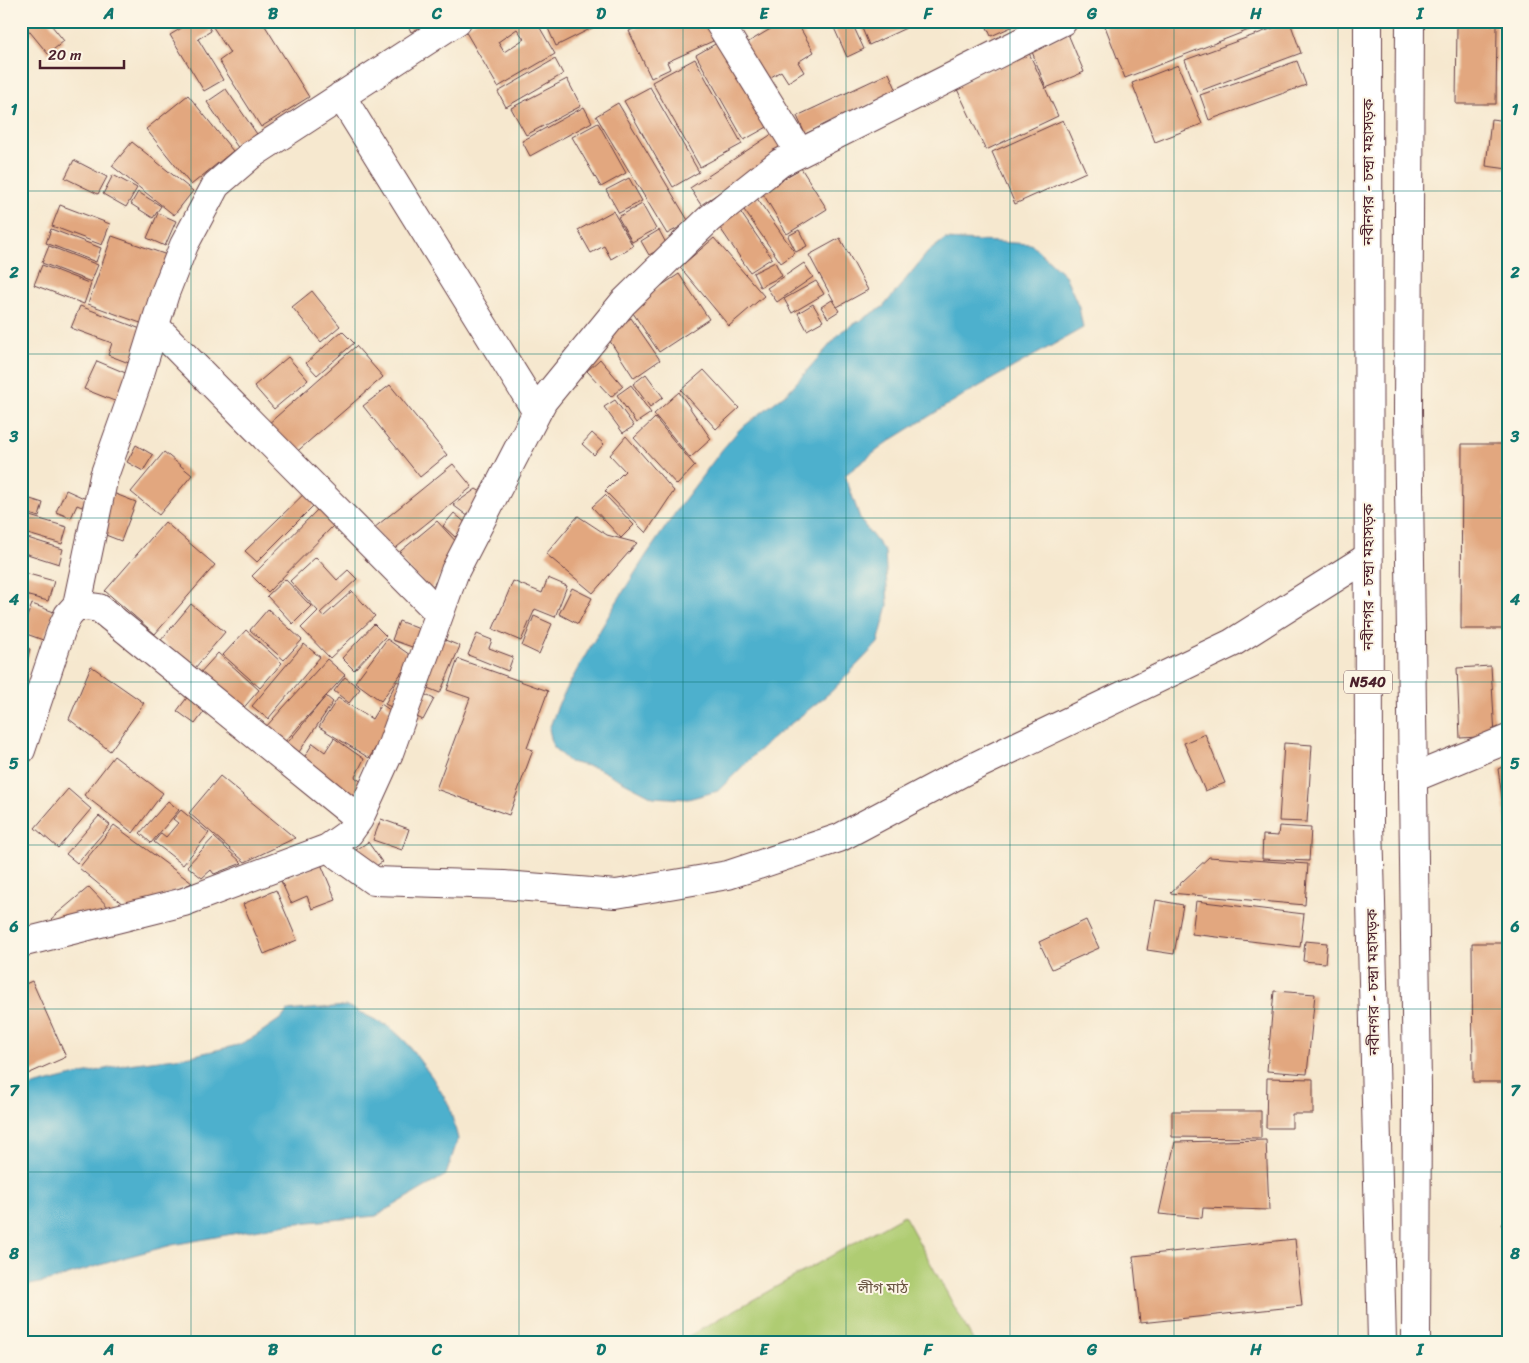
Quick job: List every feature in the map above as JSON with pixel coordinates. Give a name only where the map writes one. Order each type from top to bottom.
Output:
[{"type":"main road","points":[[21,750],[62,628],[68,614],[77,605],[104,476],[137,384],[165,293],[184,245],[216,185],[251,155],[456,21]]},
{"type":"main road","points":[[718,21],[800,153]]},
{"type":"main road","points":[[21,943],[184,902],[328,848],[349,834],[359,819],[389,753],[454,571],[543,401],[623,303],[709,218],[780,163],[1063,21]]},
{"type":"main road","name":"নবীনগর - চন্দ্রা মহাসড়ক","points":[[1368,21],[1369,822],[1382,1342]]},
{"type":"main road","name":"N540","points":[[1410,21],[1408,410],[1417,1086],[1416,1342]]},
{"type":"main road","points":[[342,96],[537,412]]},
{"type":"main road","points":[[155,326],[439,613]]},
{"type":"main road","points":[[1368,411],[1389,415],[1400,414],[1408,410]]},
{"type":"main road","points":[[328,848],[374,882],[504,884],[616,894],[728,875],[839,838],[963,772],[1232,643],[1368,557]]},
{"type":"main road","points":[[77,605],[98,608],[359,819]]},
{"type":"main road","points":[[1413,778],[1508,739]]},
{"type":"green space","name":"লীগ মাঠ","points":[[904,1215],[974,1342],[678,1342]]},
{"type":"water","points":[[945,239],[1031,244],[1065,275],[1079,307],[1083,328],[962,396],[891,440],[845,475],[861,521],[885,552],[888,605],[878,643],[832,691],[756,753],[718,791],[688,799],[653,797],[597,768],[569,762],[553,747],[549,729],[559,703],[616,603],[682,503],[739,430],[788,392],[842,331],[883,307],[928,252]]},
{"type":"water","points":[[347,1006],[390,1027],[406,1042],[432,1077],[449,1105],[458,1139],[446,1175],[376,1216],[287,1224],[172,1245],[49,1281],[21,1287],[21,1089],[128,1064],[191,1056],[238,1045],[254,1037],[283,1017],[287,1011]]},
{"type":"building","points":[[21,21],[48,21],[64,41],[48,54]]},
{"type":"building","points":[[169,21],[186,21],[173,29]]},
{"type":"building","points":[[193,21],[205,21],[211,31],[198,39],[223,80],[204,91],[170,35]]},
{"type":"building","points":[[209,21],[262,21],[309,97],[261,127],[219,61],[230,53]]},
{"type":"building","points":[[406,21],[434,21],[411,32]]},
{"type":"building","points":[[477,21],[536,21],[555,54],[498,87],[464,29]],"holes":[[[517,29],[524,39],[504,52],[498,42]]]},
{"type":"building","points":[[552,21],[601,21],[602,23],[556,46],[546,24]]},
{"type":"building","points":[[650,21],[705,21],[713,41],[667,62],[670,69],[651,78],[629,31]]},
{"type":"building","points":[[784,21],[796,21],[814,52],[798,62],[804,72],[788,82],[781,71],[761,83],[740,47]]},
{"type":"building","points":[[831,21],[851,21],[864,49],[847,57]]},
{"type":"building","points":[[859,21],[902,21],[906,28],[869,45]]},
{"type":"building","points":[[984,21],[1014,21],[1016,25],[991,36]]},
{"type":"building","points":[[1103,21],[1272,21],[1125,78]]},
{"type":"building","points":[[1290,22],[1301,53],[1197,92],[1185,60]]},
{"type":"building","points":[[1457,25],[1497,25],[1496,104],[1456,104]]},
{"type":"building","points":[[1068,34],[1084,72],[1046,88],[1031,49]]},
{"type":"building","points":[[722,40],[769,126],[744,140],[696,55]]},
{"type":"building","points":[[1029,53],[1058,116],[986,150],[956,87]]},
{"type":"building","points":[[555,59],[563,74],[506,107],[498,92]]},
{"type":"building","points":[[695,59],[742,144],[700,167],[652,82]]},
{"type":"building","points":[[1297,61],[1306,85],[1209,120],[1200,95]]},
{"type":"building","points":[[1178,65],[1202,124],[1155,142],[1132,83]]},
{"type":"building","points":[[889,73],[897,91],[805,134],[797,116]]},
{"type":"building","points":[[567,79],[581,106],[526,135],[511,108]]},
{"type":"building","points":[[650,87],[699,172],[673,187],[624,101]]},
{"type":"building","points":[[226,89],[259,137],[239,149],[207,102]]},
{"type":"building","points":[[188,95],[233,151],[191,185],[146,129]]},
{"type":"building","points":[[618,103],[689,222],[667,234],[596,116]]},
{"type":"building","points":[[584,107],[592,122],[530,156],[522,141]]},
{"type":"building","points":[[1491,119],[1508,121],[1508,169],[1486,166]]},
{"type":"building","points":[[1063,120],[1086,172],[1015,204],[992,152]]},
{"type":"building","points":[[598,123],[626,173],[601,187],[572,137]]},
{"type":"building","points":[[778,130],[789,146],[701,205],[690,188]]},
{"type":"building","points":[[132,142],[193,191],[174,215],[112,166]]},
{"type":"building","points":[[74,160],[107,177],[98,194],[65,178]]},
{"type":"building","points":[[801,168],[827,209],[787,234],[762,192]]},
{"type":"building","points":[[113,175],[137,188],[126,207],[103,194]]},
{"type":"building","points":[[629,178],[642,201],[619,213],[606,190]]},
{"type":"building","points":[[138,192],[161,206],[153,218],[131,204]]},
{"type":"building","points":[[756,197],[795,253],[781,263],[742,207]]},
{"type":"building","points":[[642,204],[656,229],[632,242],[618,217]]},
{"type":"building","points":[[60,205],[110,224],[102,245],[52,226]]},
{"type":"building","points":[[737,207],[772,258],[750,272],[716,222]]},
{"type":"building","points":[[613,211],[633,246],[611,259],[604,246],[591,253],[578,230]]},
{"type":"building","points":[[158,213],[176,221],[165,246],[147,238]]},
{"type":"building","points":[[51,229],[101,248],[96,262],[46,243]]},
{"type":"building","points":[[659,230],[667,245],[649,255],[641,241]]},
{"type":"building","points":[[799,230],[807,246],[796,252],[788,236]]},
{"type":"building","points":[[112,236],[170,256],[146,325],[88,304]]},
{"type":"building","points":[[714,238],[764,296],[729,326],[680,267]]},
{"type":"building","points":[[840,238],[868,290],[837,307],[809,255]]},
{"type":"building","points":[[49,246],[98,265],[91,282],[42,263]]},
{"type":"building","points":[[775,262],[782,276],[760,287],[753,273]]},
{"type":"building","points":[[804,263],[813,277],[777,302],[767,288]]},
{"type":"building","points":[[42,265],[91,284],[84,304],[34,285]]},
{"type":"building","points":[[679,274],[709,319],[659,352],[629,307]]},
{"type":"building","points":[[816,281],[824,294],[792,313],[784,299]]},
{"type":"building","points":[[312,291],[340,326],[321,342],[292,307]]},
{"type":"building","points":[[832,300],[839,311],[828,318],[821,307]]},
{"type":"building","points":[[813,304],[823,321],[807,330],[798,313]]},
{"type":"building","points":[[80,306],[146,331],[134,365],[108,355],[112,343],[71,328]]},
{"type":"building","points":[[631,318],[660,360],[634,378],[606,335]]},
{"type":"building","points":[[342,331],[354,343],[317,375],[306,363]]},
{"type":"building","points":[[356,346],[383,377],[293,455],[267,425]]},
{"type":"building","points":[[288,357],[308,380],[274,409],[254,386]]},
{"type":"building","points":[[600,359],[623,386],[611,397],[587,371]]},
{"type":"building","points":[[97,361],[128,374],[117,402],[84,389]]},
{"type":"building","points":[[704,370],[739,408],[716,429],[681,390]]},
{"type":"building","points":[[646,374],[663,397],[650,407],[633,384]]},
{"type":"building","points":[[390,385],[447,455],[420,477],[363,406]]},
{"type":"building","points":[[631,385],[651,413],[636,423],[617,395]]},
{"type":"building","points":[[679,392],[711,439],[690,458],[654,414]]},
{"type":"building","points":[[615,400],[634,426],[623,433],[604,407]]},
{"type":"building","points":[[655,418],[695,466],[677,485],[634,438]]},
{"type":"building","points":[[592,433],[604,444],[594,455],[582,444]]},
{"type":"building","points":[[626,436],[674,491],[646,533],[605,491],[625,471],[610,455]]},
{"type":"building","points":[[1462,444],[1505,444],[1504,629],[1461,629]]},
{"type":"building","points":[[136,445],[153,455],[143,471],[127,462]]},
{"type":"building","points":[[164,452],[192,475],[159,515],[131,492]]},
{"type":"building","points":[[453,464],[472,487],[392,551],[374,528]]},
{"type":"building","points":[[310,488],[321,498],[257,562],[245,551]]},
{"type":"building","points":[[476,489],[484,494],[469,517],[453,505]]},
{"type":"building","points":[[66,490],[86,499],[82,507],[77,505],[71,518],[56,512]]},
{"type":"building","points":[[113,493],[136,502],[121,541],[98,532]]},
{"type":"building","points":[[605,495],[634,525],[621,538],[592,507]]},
{"type":"building","points":[[27,498],[43,503],[39,517],[23,512]]},
{"type":"building","points":[[322,505],[338,521],[268,592],[252,576]]},
{"type":"building","points":[[454,513],[467,524],[455,537],[443,526]]},
{"type":"building","points":[[26,515],[67,527],[62,544],[21,532]]},
{"type":"building","points":[[578,516],[607,535],[637,543],[593,593],[546,554]]},
{"type":"building","points":[[437,521],[460,546],[430,590],[396,555]]},
{"type":"building","points":[[165,522],[215,565],[155,634],[105,591]]},
{"type":"building","points":[[21,536],[63,549],[59,564],[21,552]]},
{"type":"building","points":[[316,557],[337,580],[348,570],[357,579],[320,613],[323,617],[352,591],[375,616],[330,658],[301,628],[318,611],[290,581]]},
{"type":"building","points":[[21,572],[54,581],[48,601],[21,594]]},
{"type":"building","points":[[548,578],[567,586],[555,617],[535,609],[521,641],[493,629],[513,581],[542,593]]},
{"type":"building","points":[[285,579],[311,606],[293,624],[267,596]]},
{"type":"building","points":[[572,588],[592,598],[578,624],[559,614]]},
{"type":"building","points":[[21,599],[28,601],[22,619],[21,619]]},
{"type":"building","points":[[32,604],[54,612],[43,640],[21,632]]},
{"type":"building","points":[[191,604],[225,632],[195,668],[161,640]]},
{"type":"building","points":[[268,609],[302,640],[284,660],[250,630]]},
{"type":"building","points":[[534,616],[552,624],[539,654],[522,646]]},
{"type":"building","points":[[399,621],[422,630],[415,648],[392,640]]},
{"type":"building","points":[[374,624],[386,636],[354,670],[342,658]]},
{"type":"building","points":[[246,630],[282,663],[260,688],[223,655]]},
{"type":"building","points":[[477,634],[492,640],[489,648],[513,657],[508,671],[468,655]]},
{"type":"building","points":[[440,638],[460,646],[440,693],[420,685]]},
{"type":"building","points":[[387,639],[413,657],[381,701],[355,682]]},
{"type":"building","points":[[304,644],[320,657],[268,719],[252,706]]},
{"type":"building","points":[[21,647],[30,649],[22,679],[21,679]]},
{"type":"building","points":[[218,653],[259,690],[240,712],[198,675]]},
{"type":"building","points":[[327,659],[345,675],[282,745],[264,729]]},
{"type":"building","points":[[458,659],[548,691],[527,748],[533,750],[509,815],[436,789],[470,698],[447,690]]},
{"type":"building","points":[[91,666],[144,703],[110,751],[69,719]]},
{"type":"building","points":[[1491,666],[1495,736],[1460,738],[1457,668]]},
{"type":"building","points":[[345,677],[360,689],[349,703],[334,691]]},
{"type":"building","points":[[397,681],[406,686],[395,709],[385,704]]},
{"type":"building","points":[[192,691],[210,704],[195,724],[177,711]]},
{"type":"building","points":[[420,692],[434,699],[423,720],[409,713]]},
{"type":"building","points":[[326,696],[333,702],[297,755],[284,747]]},
{"type":"building","points":[[338,698],[372,719],[381,704],[397,715],[369,758],[319,727]]},
{"type":"building","points":[[1205,734],[1225,783],[1205,791],[1184,743]]},
{"type":"building","points":[[334,738],[364,759],[355,777],[363,783],[354,802],[302,761],[313,743],[325,752]]},
{"type":"building","points":[[1284,743],[1312,745],[1307,822],[1279,821]]},
{"type":"building","points":[[114,756],[163,793],[133,833],[84,795]]},
{"type":"building","points":[[1508,764],[1508,831],[1507,831],[1498,769]]},
{"type":"building","points":[[220,776],[295,838],[245,862],[189,813]]},
{"type":"building","points":[[68,789],[91,809],[58,848],[35,828]]},
{"type":"building","points":[[168,801],[179,810],[151,843],[140,833]]},
{"type":"building","points":[[181,810],[209,833],[183,865],[154,842],[161,833],[166,837],[178,823],[173,819]]},
{"type":"building","points":[[99,816],[110,825],[77,863],[66,854]]},
{"type":"building","points":[[381,819],[409,829],[402,850],[373,840]]},
{"type":"building","points":[[114,825],[192,883],[130,910],[79,868]]},
{"type":"building","points":[[1279,826],[1311,828],[1309,861],[1262,859],[1263,835],[1278,836]]},
{"type":"building","points":[[214,837],[242,863],[214,874],[211,870],[202,878],[187,866]]},
{"type":"building","points":[[368,842],[382,862],[367,872],[353,852]]},
{"type":"building","points":[[1209,857],[1308,864],[1305,905],[1170,893]]},
{"type":"building","points":[[321,864],[336,900],[312,909],[307,896],[291,903],[281,881]]},
{"type":"building","points":[[89,887],[114,913],[71,942],[51,919]]},
{"type":"building","points":[[276,890],[297,940],[264,954],[243,904]]},
{"type":"building","points":[[1156,900],[1183,905],[1174,954],[1147,950]]},
{"type":"building","points":[[1196,901],[1304,914],[1300,947],[1192,934]]},
{"type":"building","points":[[1086,920],[1099,948],[1052,969],[1039,942]]},
{"type":"building","points":[[1305,941],[1327,943],[1325,963],[1303,961]]},
{"type":"building","points":[[1472,943],[1508,943],[1508,969],[1506,969],[1507,1082],[1473,1082]]},
{"type":"building","points":[[32,981],[66,1057],[21,1077],[21,986]]},
{"type":"building","points":[[1274,991],[1315,994],[1307,1074],[1267,1071]]},
{"type":"building","points":[[1267,1078],[1313,1079],[1313,1114],[1292,1114],[1292,1128],[1266,1128]]},
{"type":"building","points":[[1172,1111],[1261,1111],[1261,1138],[1172,1137]]},
{"type":"building","points":[[1266,1140],[1269,1210],[1203,1208],[1202,1218],[1159,1214],[1175,1142]]},
{"type":"building","points":[[1508,1220],[1508,1236],[1501,1224]]},
{"type":"building","points":[[1295,1239],[1302,1306],[1140,1323],[1133,1256]]}]
